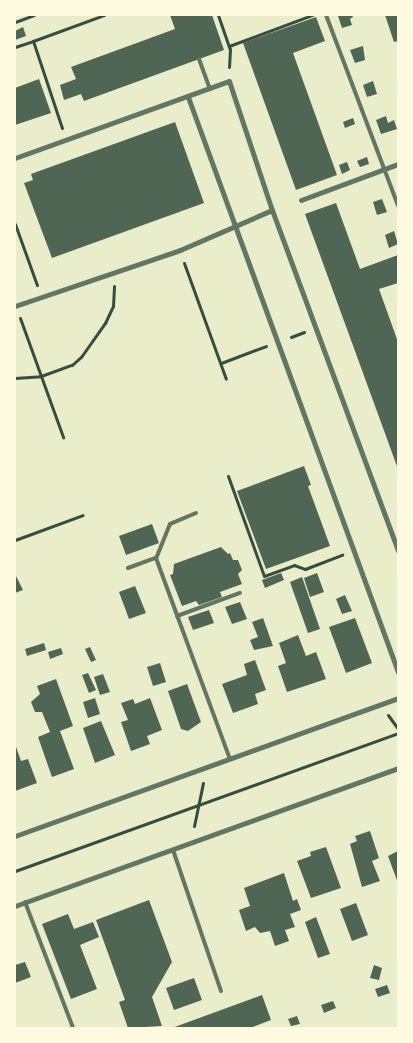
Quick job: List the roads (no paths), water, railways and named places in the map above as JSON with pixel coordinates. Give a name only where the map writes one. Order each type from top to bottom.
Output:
[{"type":"street","points":[[15,158],[229,81],[272,210],[398,550]]},
{"type":"street","points":[[188,97],[398,672]]},
{"type":"street","points":[[301,200],[398,164]]},
{"type":"street","points":[[15,306],[180,250],[272,210]]},
{"type":"street","points":[[15,836],[398,698]]},
{"type":"street","points":[[15,906],[398,768]]},
{"type":"lane","points":[[326,15],[398,206]]},
{"type":"lane","points":[[199,59],[210,89]]},
{"type":"lane","points":[[196,513],[170,524],[156,558],[230,759]]},
{"type":"lane","points":[[128,568],[156,558]]},
{"type":"lane","points":[[177,616],[240,593]]},
{"type":"lane","points":[[172,850],[221,991]]},
{"type":"lane","points":[[25,902],[73,1028]]}]
